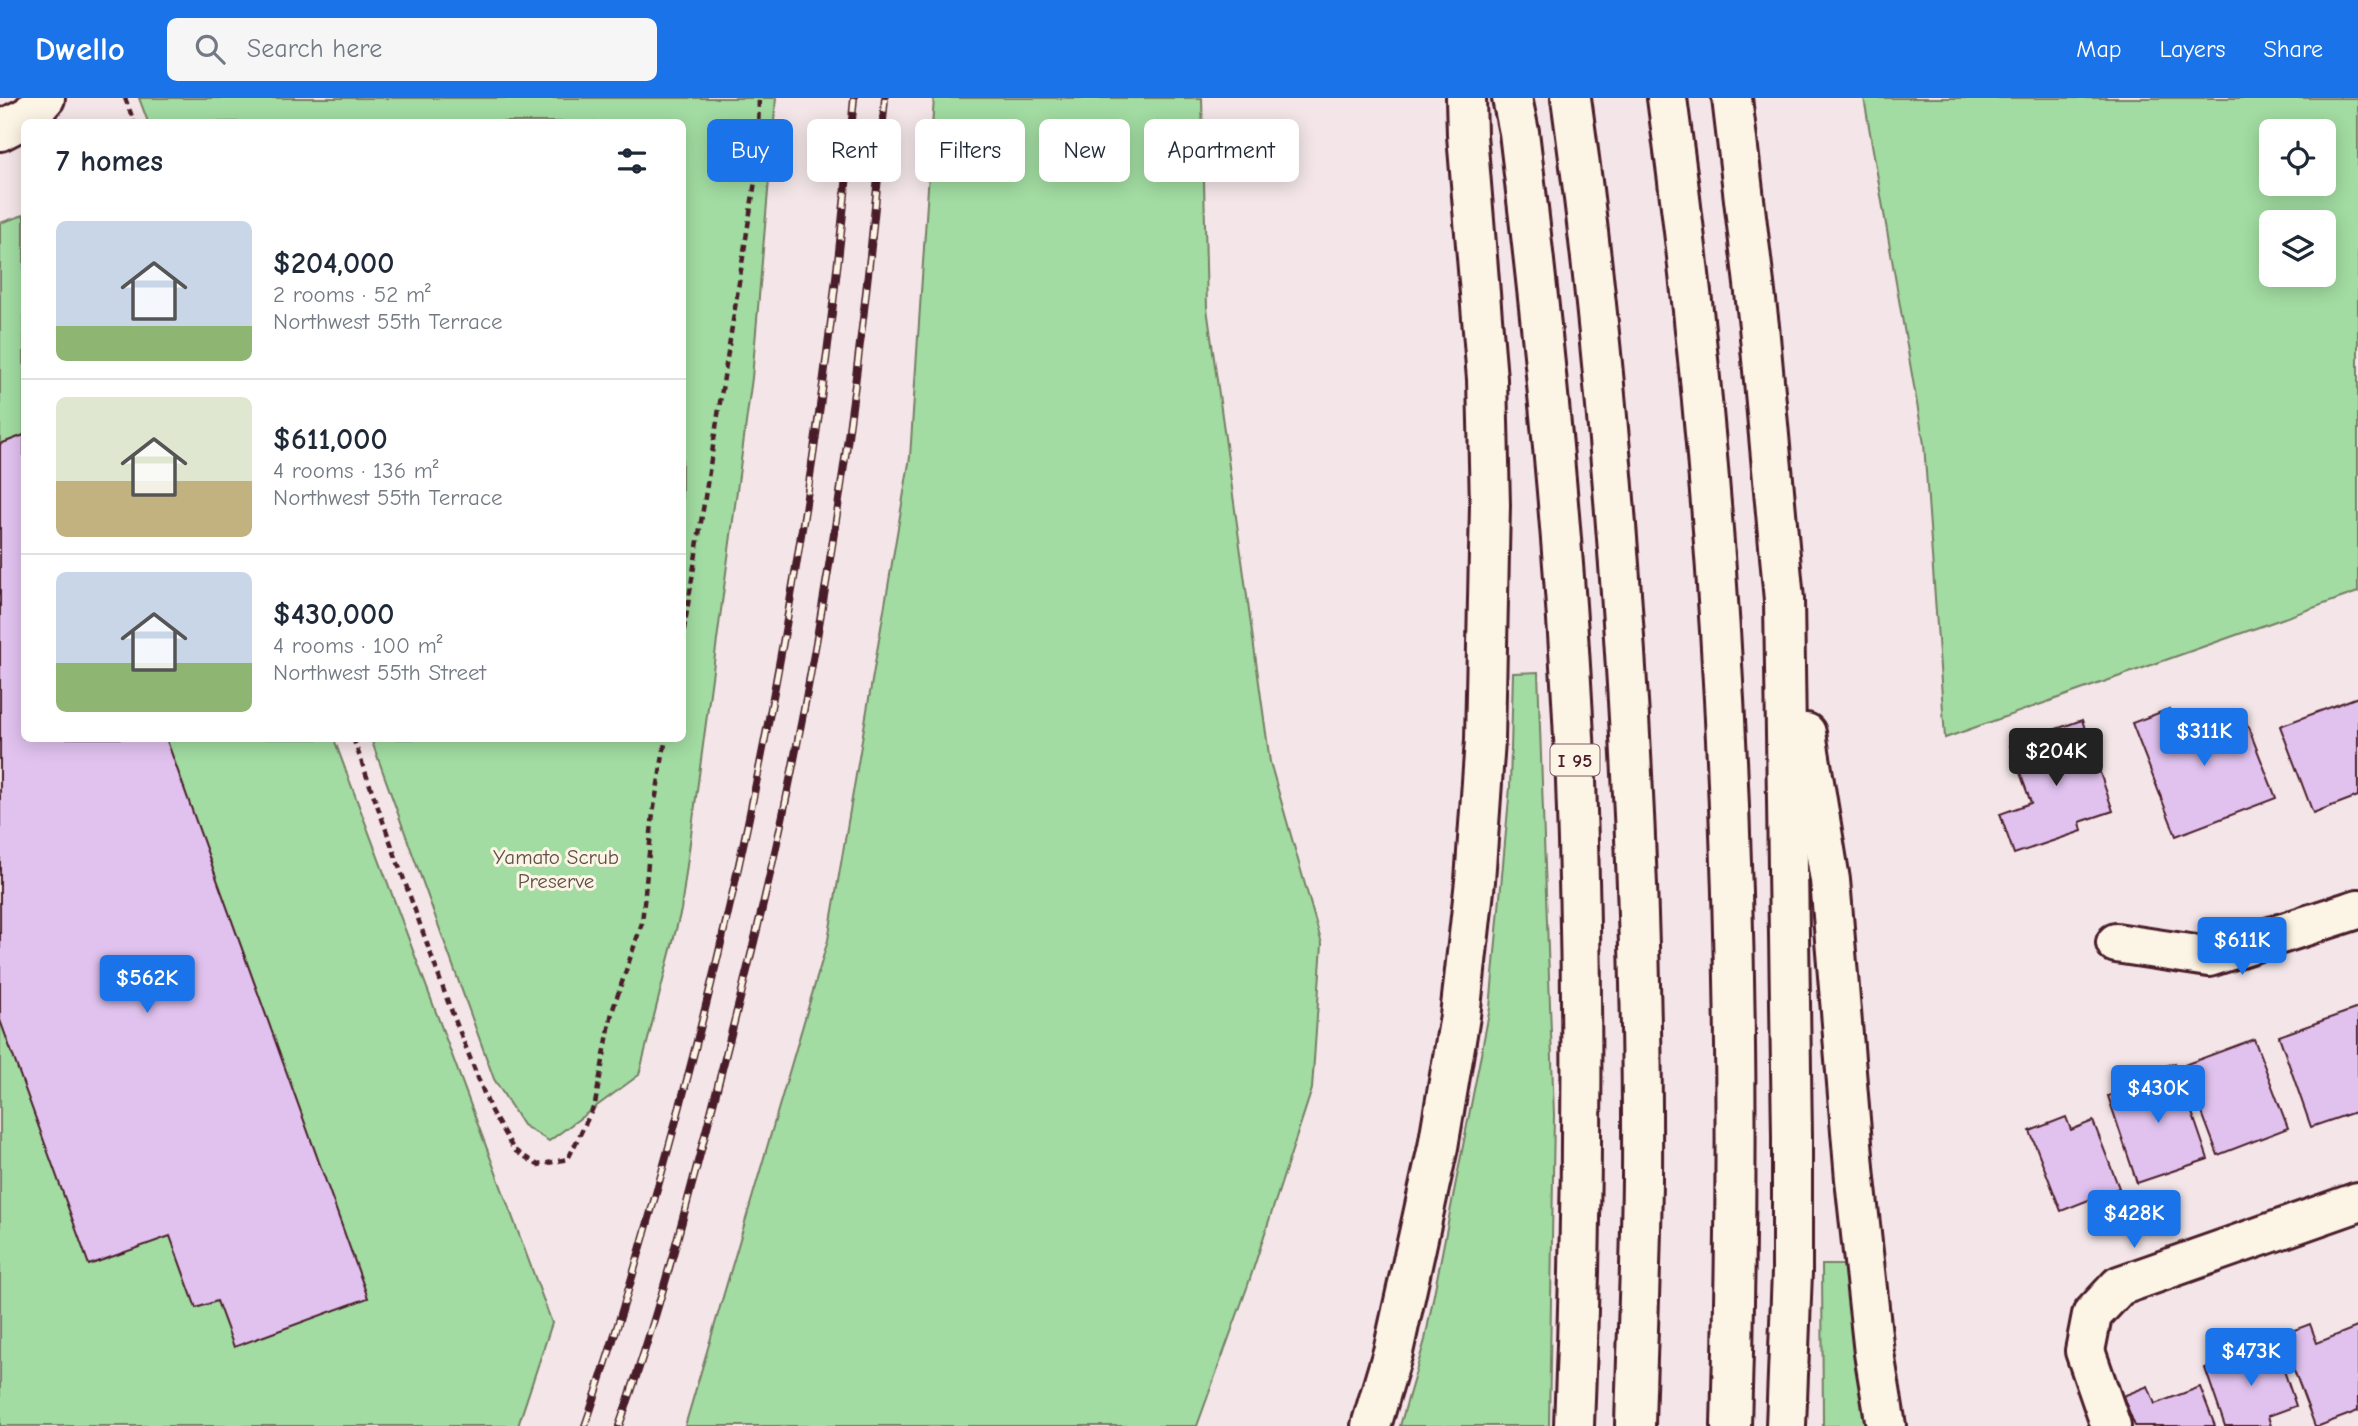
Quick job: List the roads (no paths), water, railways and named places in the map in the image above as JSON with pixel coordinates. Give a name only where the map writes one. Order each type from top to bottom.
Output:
[{"type":"main road","points":[[23,119],[45,98]]},
{"type":"main road","points":[[1371,1426],[1393,1352],[1438,1147],[1460,1016],[1475,881],[1485,740],[1490,505],[1487,379],[1466,98]]},
{"type":"main road","name":"I 95","points":[[1512,98],[1520,145],[1547,382],[1559,513],[1576,778],[1581,1050],[1579,1320],[1574,1426]]},
{"type":"main road","points":[[1571,98],[1589,236],[1615,499],[1633,777],[1642,1177],[1634,1426]]},
{"type":"main road","points":[[1667,98],[1703,413],[1717,566],[1725,697],[1735,1104],[1731,1426]]},
{"type":"main road","points":[[1732,98],[1759,326],[1784,600],[1830,880],[1845,1082],[1859,1219],[1874,1353],[1886,1426]]},
{"type":"main road","points":[[0,131],[21,120]]},
{"type":"main road","points":[[1784,600],[1792,1136],[1792,1272],[1786,1426]]},
{"type":"main road","points":[[2116,943],[2209,957],[2358,909]]},
{"type":"main road","points":[[2111,1426],[2085,1351],[2092,1315],[2119,1286],[2358,1202]]},
{"type":"railway","points":[[585,1426],[647,1227],[680,1106],[712,982],[767,732],[810,480],[842,226],[854,98]]},
{"type":"railway","points":[[619,1426],[660,1300],[696,1171],[756,933],[790,780],[822,611],[848,440],[869,270],[885,98]]},
{"type":"park label","name":"Yamato Scrub Preserve","points":[[556,869]]}]
